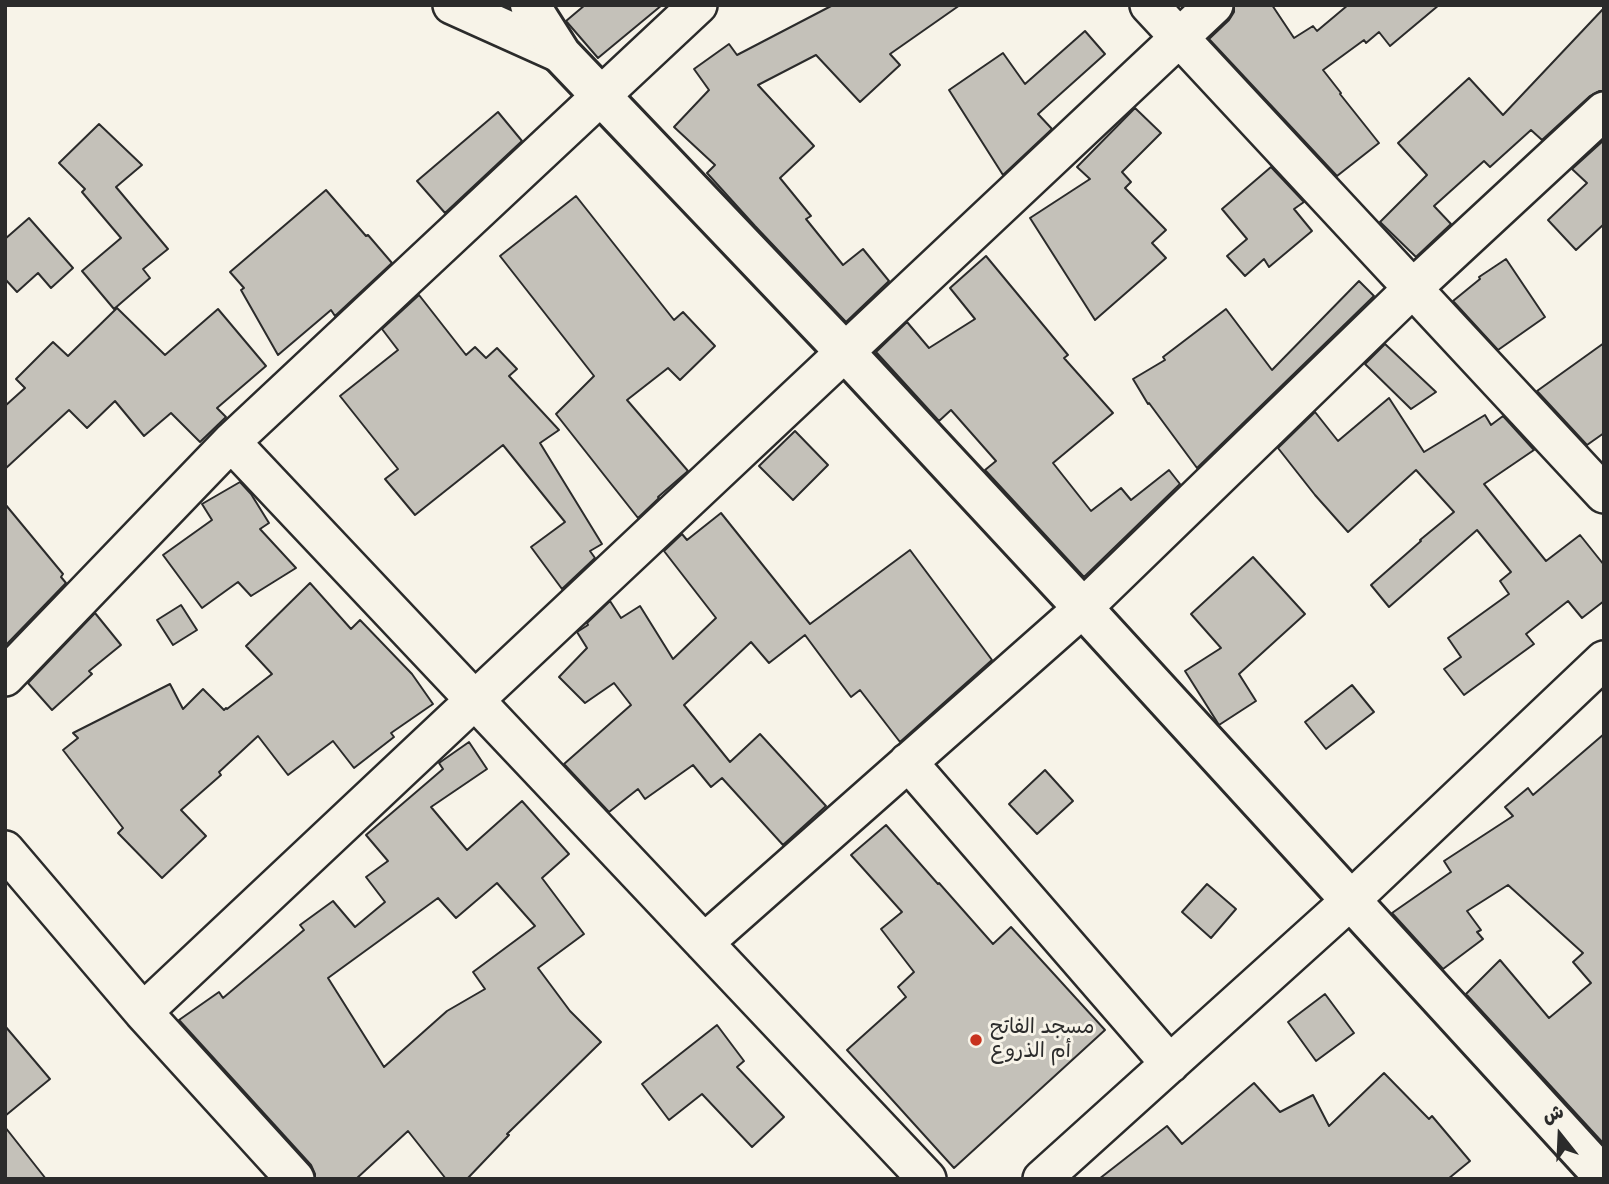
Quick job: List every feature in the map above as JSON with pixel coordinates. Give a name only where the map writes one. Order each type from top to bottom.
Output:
[{"type":"main road","points":[[530,5],[561,54],[845,352],[1083,608],[1604,1177]]},
{"type":"street","points":[[452,5],[561,54]]},
{"type":"street","points":[[5,677],[231,442],[698,5]]},
{"type":"street","points":[[1149,5],[1604,494]]},
{"type":"street","points":[[143,1012],[1214,5]]},
{"type":"street","points":[[704,943],[1083,608],[1412,289],[1604,111]]},
{"type":"street","points":[[231,442],[927,1179]]},
{"type":"street","points":[[1042,1179],[1351,900],[1604,660]]},
{"type":"street","points":[[908,762],[1170,1064]]},
{"type":"street","points":[[5,850],[143,1012],[295,1179]]},
{"type":"building","points":[[585,5],[662,5],[598,58],[566,21]]},
{"type":"building","points":[[833,5],[960,5],[890,54],[900,65],[860,102],[816,55],[758,85],[814,146],[780,178],[811,216],[806,219],[843,265],[863,249],[889,281],[846,322],[707,173],[715,165],[674,127],[709,90],[694,69],[729,44],[737,55]]},
{"type":"building","points":[[1234,5],[1272,5],[1294,38],[1313,26],[1317,31],[1348,5],[1439,5],[1390,46],[1379,32],[1323,70],[1379,143],[1337,176],[1209,39],[1229,20],[1234,12]]},
{"type":"building","points":[[1604,8],[1604,91],[1590,96],[1542,140],[1531,130],[1490,167],[1484,161],[1434,206],[1451,224],[1416,257],[1380,222],[1427,175],[1398,143],[1469,78],[1503,115]]},
{"type":"building","points":[[1085,31],[1105,54],[1038,114],[1052,129],[1003,175],[949,90],[1003,53],[1025,84]]},
{"type":"building","points":[[1135,108],[1161,133],[1122,172],[1131,182],[1125,188],[1166,230],[1152,243],[1166,258],[1095,320],[1030,218],[1090,179],[1077,167]]},
{"type":"building","points":[[498,112],[522,141],[445,213],[417,181]]},
{"type":"building","points":[[99,124],[142,165],[116,187],[168,249],[143,269],[150,278],[114,309],[82,271],[121,238],[82,192],[85,189],[59,163]]},
{"type":"building","points":[[1604,140],[1604,224],[1576,250],[1548,220],[1587,183],[1572,169]]},
{"type":"building","points":[[1271,167],[1304,202],[1294,209],[1312,231],[1269,267],[1264,259],[1245,276],[1227,256],[1247,239],[1222,209]]},
{"type":"building","points":[[326,190],[392,263],[335,316],[331,310],[278,355],[241,290],[244,288],[230,272]]},
{"type":"building","points":[[576,196],[674,320],[683,312],[715,346],[680,380],[668,368],[627,400],[688,471],[638,518],[556,414],[594,376],[500,256]]},
{"type":"building","points":[[29,218],[73,268],[51,288],[38,273],[17,292],[5,279],[5,239]]},
{"type":"building","points":[[986,256],[1068,355],[1064,358],[1113,413],[1053,463],[1091,511],[1121,488],[1131,500],[1169,470],[1180,484],[1084,577],[985,470],[996,461],[951,410],[939,421],[876,352],[907,322],[929,348],[975,319],[950,288]]},
{"type":"building","points":[[1506,259],[1545,317],[1498,350],[1453,301],[1480,279],[1479,277]]},
{"type":"building","points":[[1359,281],[1374,296],[1197,468],[1148,404],[1133,379],[1165,360],[1163,357],[1226,309],[1272,370]]},
{"type":"building","points":[[419,295],[466,355],[475,347],[486,358],[497,348],[517,369],[509,376],[559,430],[540,443],[602,544],[590,551],[595,558],[562,589],[531,547],[565,522],[503,445],[415,515],[385,479],[398,469],[340,396],[398,350],[382,329]]},
{"type":"building","points":[[117,308],[165,355],[218,309],[266,366],[217,408],[226,417],[200,442],[171,413],[144,436],[115,401],[87,428],[69,410],[5,469],[5,406],[25,388],[16,379],[53,342],[68,356]]},
{"type":"building","points":[[1604,343],[1604,433],[1587,445],[1537,391]]},
{"type":"building","points":[[1385,344],[1436,392],[1411,409],[1365,364]]},
{"type":"building","points":[[1389,398],[1424,452],[1485,415],[1491,425],[1503,416],[1534,450],[1484,484],[1546,561],[1580,535],[1604,565],[1604,601],[1582,618],[1568,601],[1526,634],[1534,644],[1464,695],[1444,669],[1461,657],[1448,638],[1509,594],[1500,581],[1511,572],[1477,530],[1389,607],[1371,585],[1454,512],[1416,470],[1348,532],[1278,448],[1315,412],[1338,441]]},
{"type":"building","points":[[795,431],[828,465],[793,500],[759,466]]},
{"type":"building","points":[[240,482],[269,523],[260,529],[296,568],[251,596],[238,582],[202,608],[163,555],[212,520],[202,504]]},
{"type":"building","points":[[5,504],[63,574],[61,577],[66,583],[5,646]]},
{"type":"building","points":[[721,513],[810,624],[910,550],[992,660],[900,742],[860,690],[851,697],[805,635],[769,663],[751,642],[684,705],[730,762],[760,734],[826,806],[783,845],[722,778],[711,787],[693,765],[645,799],[638,789],[609,812],[564,764],[631,705],[614,683],[585,703],[559,677],[587,648],[577,632],[588,625],[610,601],[621,618],[640,606],[673,659],[716,618],[664,551],[682,534],[687,540]]},
{"type":"building","points":[[1253,557],[1305,614],[1239,674],[1256,701],[1219,725],[1185,671],[1221,648],[1191,614]]},
{"type":"building","points":[[310,583],[351,629],[360,620],[412,674],[433,704],[391,733],[394,737],[354,768],[333,741],[288,775],[258,736],[219,772],[221,775],[181,810],[206,836],[162,878],[118,833],[123,828],[63,750],[78,738],[73,733],[170,684],[183,709],[203,689],[224,710],[227,709],[272,674],[246,646]]},
{"type":"building","points":[[181,605],[197,630],[173,645],[157,620]]},
{"type":"building","points":[[95,613],[121,645],[89,671],[92,674],[52,710],[28,683]]},
{"type":"building","points":[[1352,685],[1374,712],[1326,749],[1305,722]]},
{"type":"building","points":[[1604,734],[1604,1144],[1466,994],[1500,960],[1549,1018],[1591,983],[1573,962],[1583,953],[1508,885],[1467,911],[1481,930],[1477,932],[1483,939],[1443,969],[1392,913],[1451,872],[1444,861],[1513,816],[1505,807],[1528,788],[1533,795]]},
{"type":"building","points":[[469,742],[487,769],[431,807],[467,850],[522,801],[569,854],[542,878],[584,934],[538,968],[570,1011],[601,1042],[507,1134],[509,1135],[467,1179],[446,1179],[408,1131],[356,1179],[315,1179],[311,1165],[179,1020],[219,992],[223,998],[304,930],[300,925],[333,901],[355,927],[385,902],[366,877],[388,861],[366,835],[443,769],[439,763]],"holes":[[[497,883],[535,926],[473,972],[485,989],[447,1011],[384,1067],[328,978],[438,898],[456,918]]]},
{"type":"building","points":[[1045,770],[1073,801],[1037,834],[1009,804]]},
{"type":"building","name":"مسجد الفاتح أم الذروع","points":[[886,825],[993,944],[1011,927],[1105,1030],[954,1168],[847,1050],[906,997],[898,987],[914,972],[881,929],[902,912],[851,855]]},
{"type":"building","points":[[1207,884],[1236,909],[1211,938],[1182,912]]},
{"type":"building","points":[[1325,994],[1354,1033],[1316,1061],[1288,1022]]},
{"type":"building","points":[[717,1025],[744,1061],[737,1067],[784,1117],[752,1147],[702,1094],[669,1120],[642,1084]]},
{"type":"building","points":[[5,1026],[50,1079],[5,1116]]},
{"type":"building","points":[[1384,1073],[1429,1119],[1432,1116],[1470,1161],[1448,1179],[1099,1179],[1167,1126],[1182,1144],[1254,1083],[1280,1112],[1313,1095],[1329,1126]]},
{"type":"building","points":[[5,1127],[46,1179],[5,1179]]},
{"type":"place","name":"مسجد الفاتح أم الذروع","points":[[976,1040]]}]
